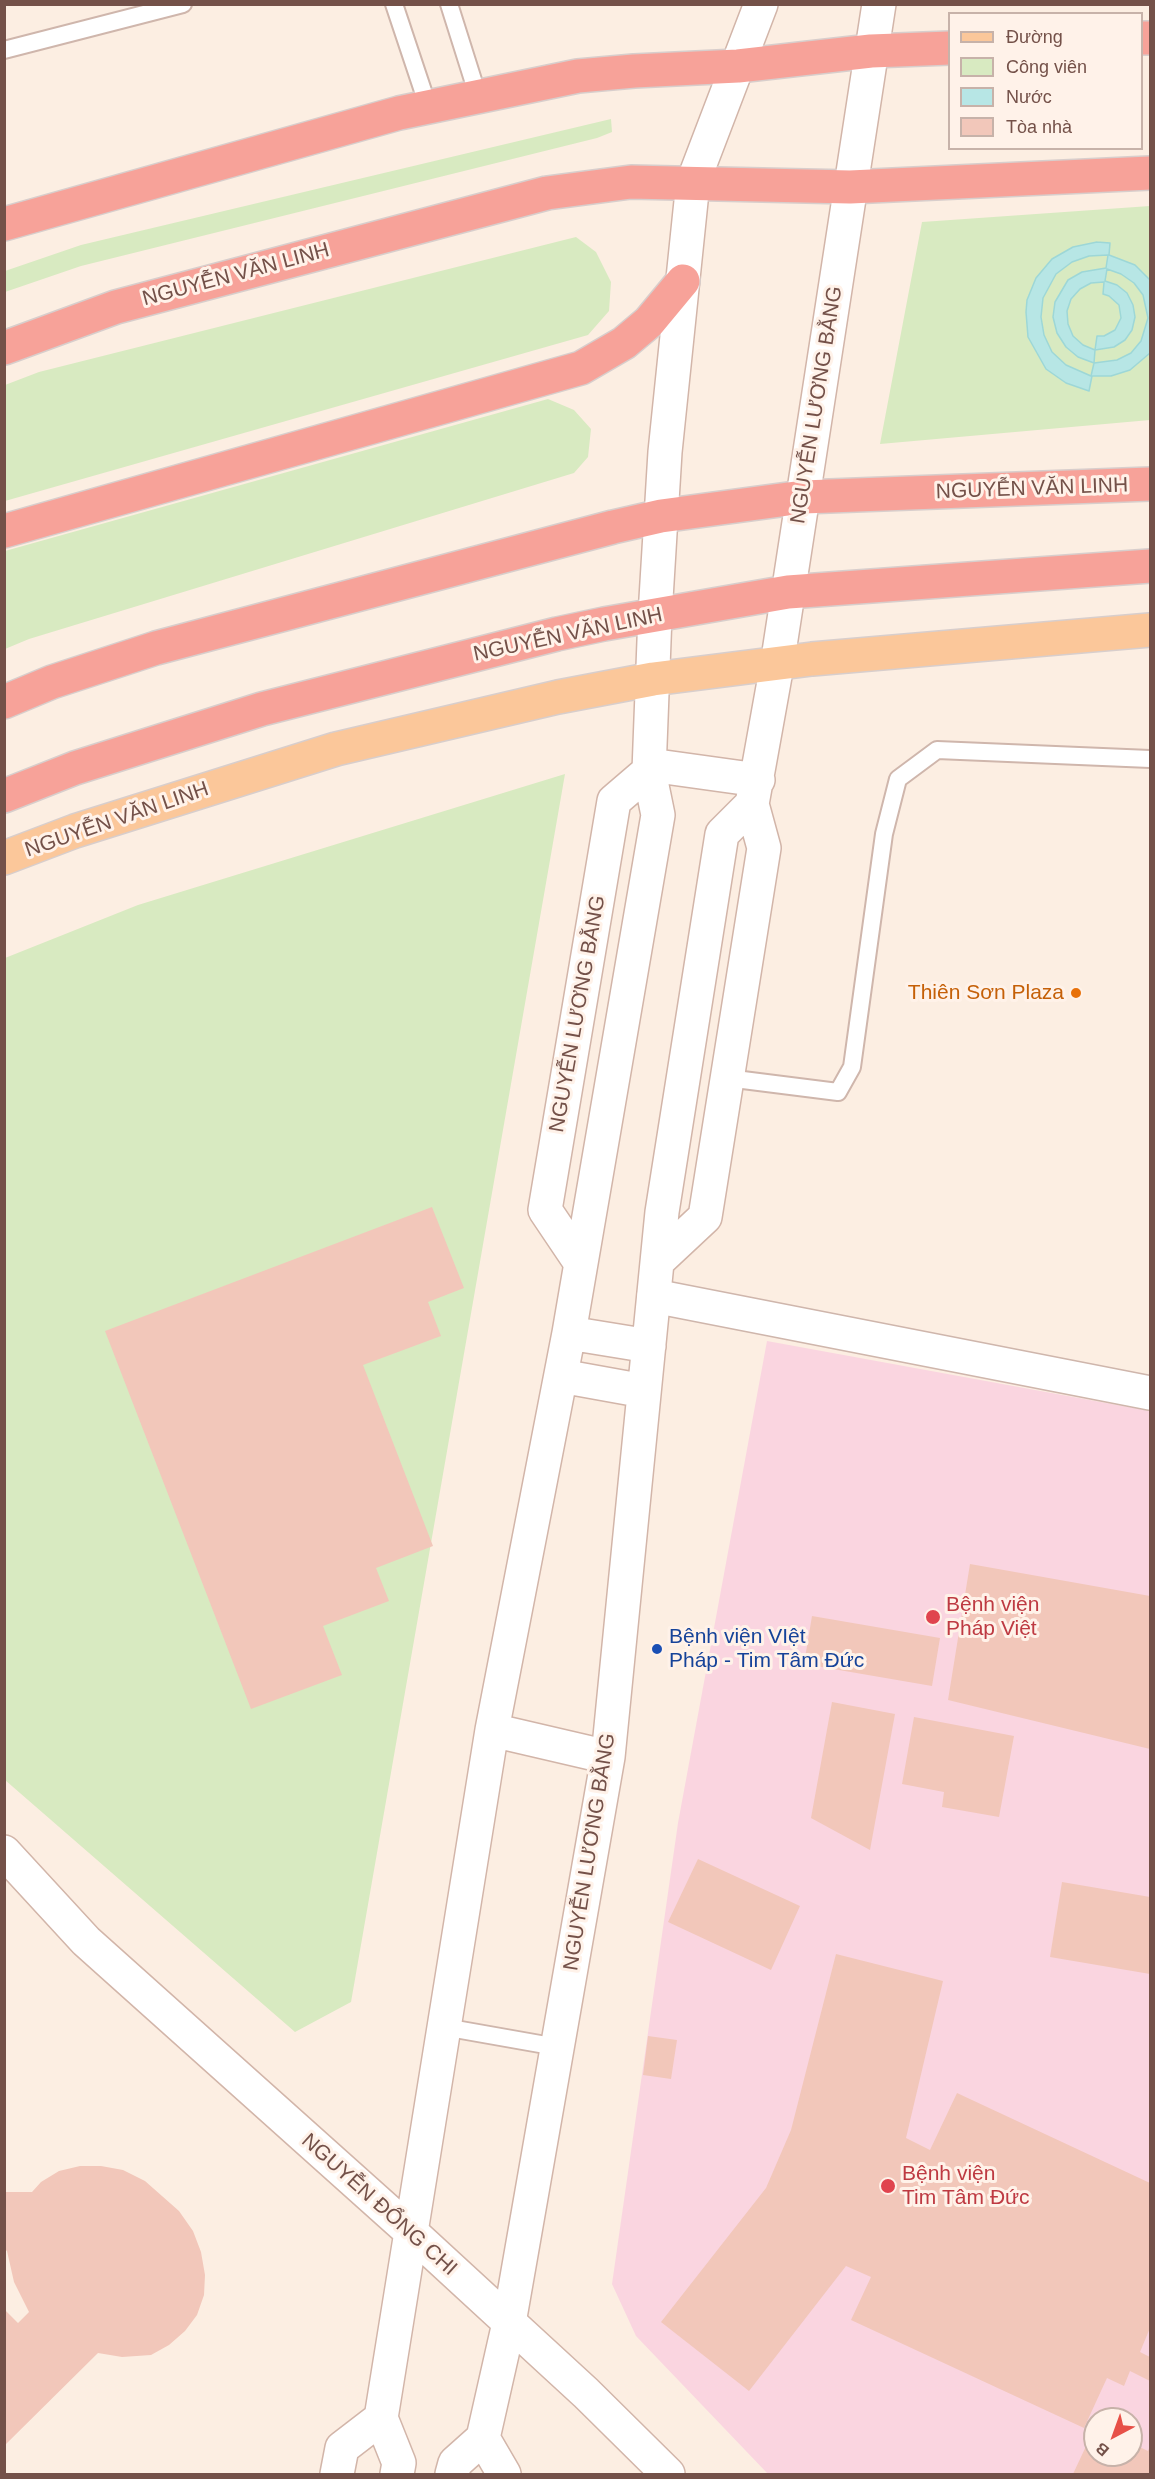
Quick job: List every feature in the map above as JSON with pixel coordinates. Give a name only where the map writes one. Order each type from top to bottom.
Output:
[{"type":"highway","points":[[4,224],[351,125],[428,106],[578,76],[738,66],[871,51],[948,48]]},
{"type":"highway","name":"NGUYỄN VĂN LINH","points":[[4,348],[139,300],[547,193],[631,182],[850,187],[1150,173]]},
{"type":"highway","points":[[4,531],[581,368],[624,343],[649,322],[683,281]]},
{"type":"highway","name":"NGUYỄN VĂN LINH","points":[[4,702],[52,682],[156,648],[661,516],[803,497],[1150,484]]},
{"type":"highway","name":"NGUYỄN VĂN LINH","points":[[4,796],[75,768],[261,709],[557,634],[788,592],[1150,566]]},
{"type":"main road","points":[[397,2475],[399,2463],[381,2418],[492,1730],[569,1333],[658,815],[649,768],[655,615],[665,452],[693,182],[761,4]]},
{"type":"main road","name":"NGUYỄN LƯƠNG BẰNG","points":[[658,1260],[705,1217],[764,848],[755,792],[777,665],[879,4]]},
{"type":"main road","name":"NGUYỄN VĂN LINH","points":[[4,858],[75,831],[336,749],[558,697],[653,680],[903,650],[1150,630]]},
{"type":"main road","points":[[649,768],[755,792]]},
{"type":"main road","name":"NGUYỄN LƯƠNG BẰNG","points":[[580,1262],[545,1210],[614,801],[649,768]]},
{"type":"main road","name":"NGUYỄN LƯƠNG BẰNG","points":[[483,2438],[509,2323],[608,1756],[662,1212],[722,834],[755,792]]},
{"type":"main road","points":[[654,1296],[1150,1393]]},
{"type":"main road","points":[[569,1333],[649,1346]]},
{"type":"main road","points":[[561,1376],[644,1390]]},
{"type":"main road","points":[[492,1730],[608,1756]]},
{"type":"main road","name":"NGUYỄN ĐỔNG CHI","points":[[4,1852],[86,1941],[586,2392],[668,2475]]},
{"type":"main road","name":"NGUYỄN ĐỔNG CHI","points":[[4,1883],[86,1941]]},
{"type":"main road","points":[[337,2475],[342,2448],[381,2418]]},
{"type":"main road","points":[[452,2475],[455,2463],[483,2438],[504,2475]]},
{"type":"lane","points":[[4,50],[183,4]]},
{"type":"lane","points":[[394,4],[428,106]]},
{"type":"lane","points":[[449,4],[478,96]]},
{"type":"lane","points":[[727,1078],[838,1092],[852,1067],[884,834],[898,778],[937,750],[1150,759]]},
{"type":"lane","points":[[444,2028],[557,2047]]},
{"type":"shaded area","points":[[767,1341],[1150,1411],[1150,2474],[768,2474],[636,2336],[612,2284],[678,1823]]},
{"type":"green space","points":[[611,119],[612,132],[597,138],[81,266],[5,292],[5,271],[81,245]]},
{"type":"green space","points":[[1150,206],[1150,420],[880,444],[922,222]]},
{"type":"green space","points":[[576,237],[596,252],[611,282],[609,311],[588,335],[5,501],[5,385],[39,372]]},
{"type":"green space","points":[[548,399],[574,410],[591,429],[588,457],[574,473],[29,639],[5,649],[5,551]]},
{"type":"green space","points":[[565,774],[351,2002],[295,2032],[5,1780],[5,958],[138,905]]},
{"type":"water","points":[[1097,242],[1110,243],[1109,255],[1135,265],[1150,280],[1150,353],[1130,370],[1111,376],[1092,376],[1089,391],[1066,383],[1046,369],[1028,337],[1027,300],[1036,278],[1052,259],[1073,247]],"holes":[[[1108,255],[1106,268],[1082,272],[1068,280],[1055,302],[1053,317],[1057,333],[1066,347],[1078,357],[1094,363],[1091,376],[1066,365],[1052,352],[1044,335],[1041,317],[1043,298],[1056,274],[1072,262],[1089,256]],[[1107,269],[1121,274],[1134,283],[1143,295],[1148,318],[1141,341],[1131,353],[1117,360],[1094,363],[1095,350],[1114,347],[1125,340],[1132,330],[1135,317],[1133,305],[1127,293],[1117,285],[1105,281]],[[1104,282],[1103,294],[1119,305],[1121,318],[1115,330],[1104,336],[1097,336],[1095,350],[1083,345],[1073,336],[1068,324],[1067,311],[1071,299],[1080,289],[1091,283]]]},
{"type":"building","points":[[432,1207],[464,1288],[428,1302],[441,1336],[363,1365],[433,1546],[376,1568],[389,1601],[323,1626],[342,1675],[251,1709],[105,1331]]},
{"type":"building","points":[[970,1564],[1150,1596],[1150,1749],[948,1700]]},
{"type":"building","points":[[812,1616],[940,1638],[932,1686],[804,1664]]},
{"type":"building","points":[[832,1702],[895,1714],[870,1850],[811,1818]]},
{"type":"building","points":[[914,1717],[1014,1736],[999,1817],[942,1807],[944,1792],[902,1784]]},
{"type":"building","points":[[698,1859],[800,1906],[771,1970],[668,1922]]},
{"type":"building","points":[[1062,1882],[1150,1897],[1150,1974],[1050,1957]]},
{"type":"building","points":[[836,1954],[943,1981],[906,2138],[930,2150],[957,2093],[1150,2183],[1150,2328],[1140,2352],[1150,2357],[1150,2381],[1130,2371],[1124,2386],[1107,2378],[1094,2407],[1083,2407],[1083,2428],[851,2320],[871,2277],[846,2266],[749,2391],[661,2322],[766,2188],[791,2130]]},
{"type":"building","points":[[648,2036],[677,2040],[671,2079],[643,2075]]},
{"type":"building","points":[[80,2166],[101,2166],[123,2170],[145,2181],[179,2211],[193,2231],[201,2252],[205,2275],[204,2295],[197,2315],[185,2331],[169,2345],[151,2355],[122,2357],[98,2353],[4,2446],[4,2309],[18,2323],[29,2312],[14,2282],[7,2251],[4,2249],[4,2192],[32,2192],[41,2182],[59,2171]]},
{"type":"building","points":[[1150,2446],[1150,2474],[1073,2474],[1083,2453],[1083,2467],[1143,2467],[1143,2449],[1148,2451]]},
{"type":"place","name":"Thiên Sơn Plaza","points":[[1076,993]]},
{"type":"place","name":"Bệnh viện Pháp Việt","points":[[933,1617]]},
{"type":"place","name":"Bệnh viện VIệt Pháp - Tim Tâm Đức","points":[[657,1649]]},
{"type":"place","name":"Bệnh viện Tim Tâm Đức","points":[[888,2186]]}]
